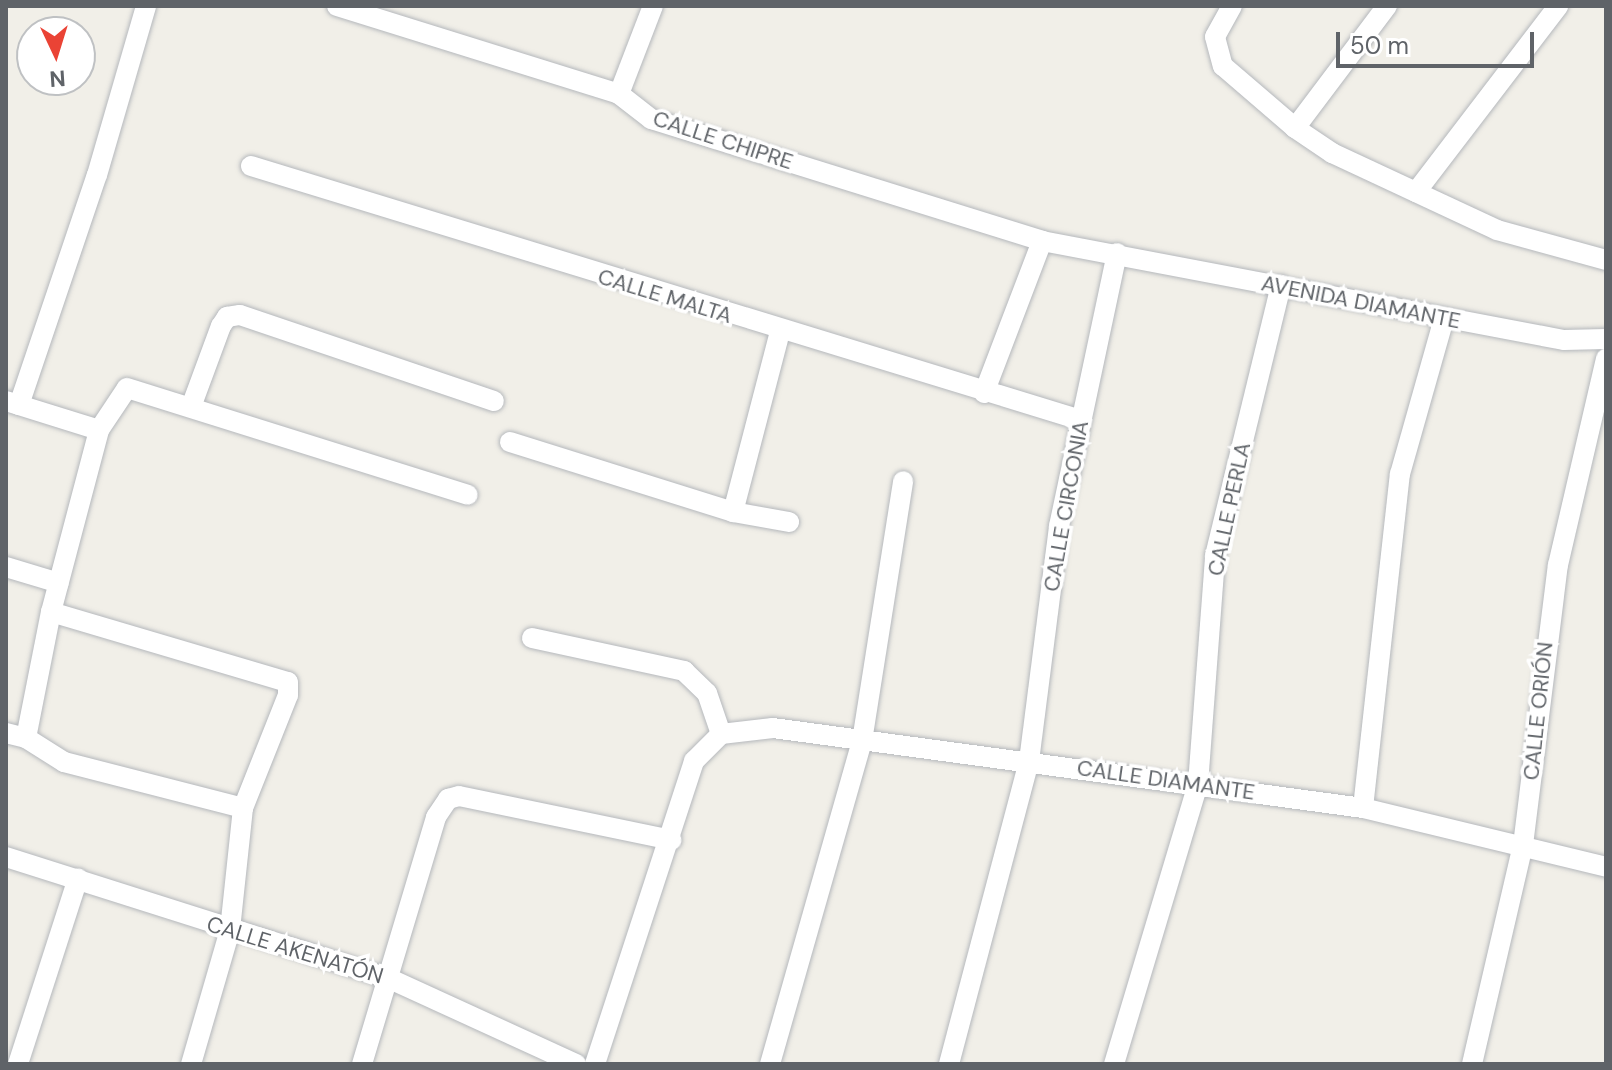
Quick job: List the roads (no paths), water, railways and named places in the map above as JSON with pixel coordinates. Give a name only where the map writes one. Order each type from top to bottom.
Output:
[{"type":"street","points":[[99,430],[12,403],[97,175],[146,6]]},
{"type":"street","name":"CALLE CHIPRE","points":[[337,6],[619,94],[651,119],[1042,241],[1117,253]]},
{"type":"street","points":[[619,94],[653,6]]},
{"type":"street","points":[[1232,6],[1215,37],[1223,66],[1295,128],[1332,153],[1497,230],[1606,260]]},
{"type":"street","points":[[1295,128],[1387,6]]},
{"type":"street","points":[[1416,192],[1558,6]]},
{"type":"street","name":"CALLE MALTA","points":[[251,166],[780,331],[1081,420]]},
{"type":"street","points":[[984,393],[1042,241]]},
{"type":"street","name":"AVENIDA DIAMANTE","points":[[1117,253],[1444,319],[1564,340],[1606,339]]},
{"type":"street","name":"CALLE CIRCONIA","points":[[949,1064],[1029,761],[1059,526],[1117,253]]},
{"type":"street","name":"CALLE PERLA","points":[[1114,1064],[1198,784],[1215,556],[1281,285]]},
{"type":"street","points":[[191,407],[221,326],[227,317],[240,315],[494,401]]},
{"type":"street","points":[[1363,808],[1400,474],[1444,319]]},
{"type":"street","points":[[733,512],[780,331]]},
{"type":"street","name":"CALLE ORIÓN","points":[[1472,1064],[1523,845],[1558,565],[1606,359]]},
{"type":"street","points":[[243,808],[64,762],[16,736],[99,430],[127,388],[468,495]]},
{"type":"street","points":[[510,442],[733,512],[789,522]]},
{"type":"street","points":[[770,1064],[862,741],[903,481]]},
{"type":"street","points":[[6,567],[59,583]]},
{"type":"street","points":[[51,612],[288,682],[288,695],[243,808],[230,930],[191,1064]]},
{"type":"street","points":[[532,638],[684,671],[707,693],[721,734],[694,761],[672,840],[595,1064]]},
{"type":"street","name":"CALLE DIAMANTE","points":[[721,734],[773,728],[1363,808],[1606,867]]},
{"type":"street","points":[[362,1064],[436,817],[448,799],[459,796],[672,840]]},
{"type":"street","name":"CALLE AKENATÓN","points":[[6,857],[388,978],[576,1064]]},
{"type":"street","points":[[18,1064],[78,878]]}]
